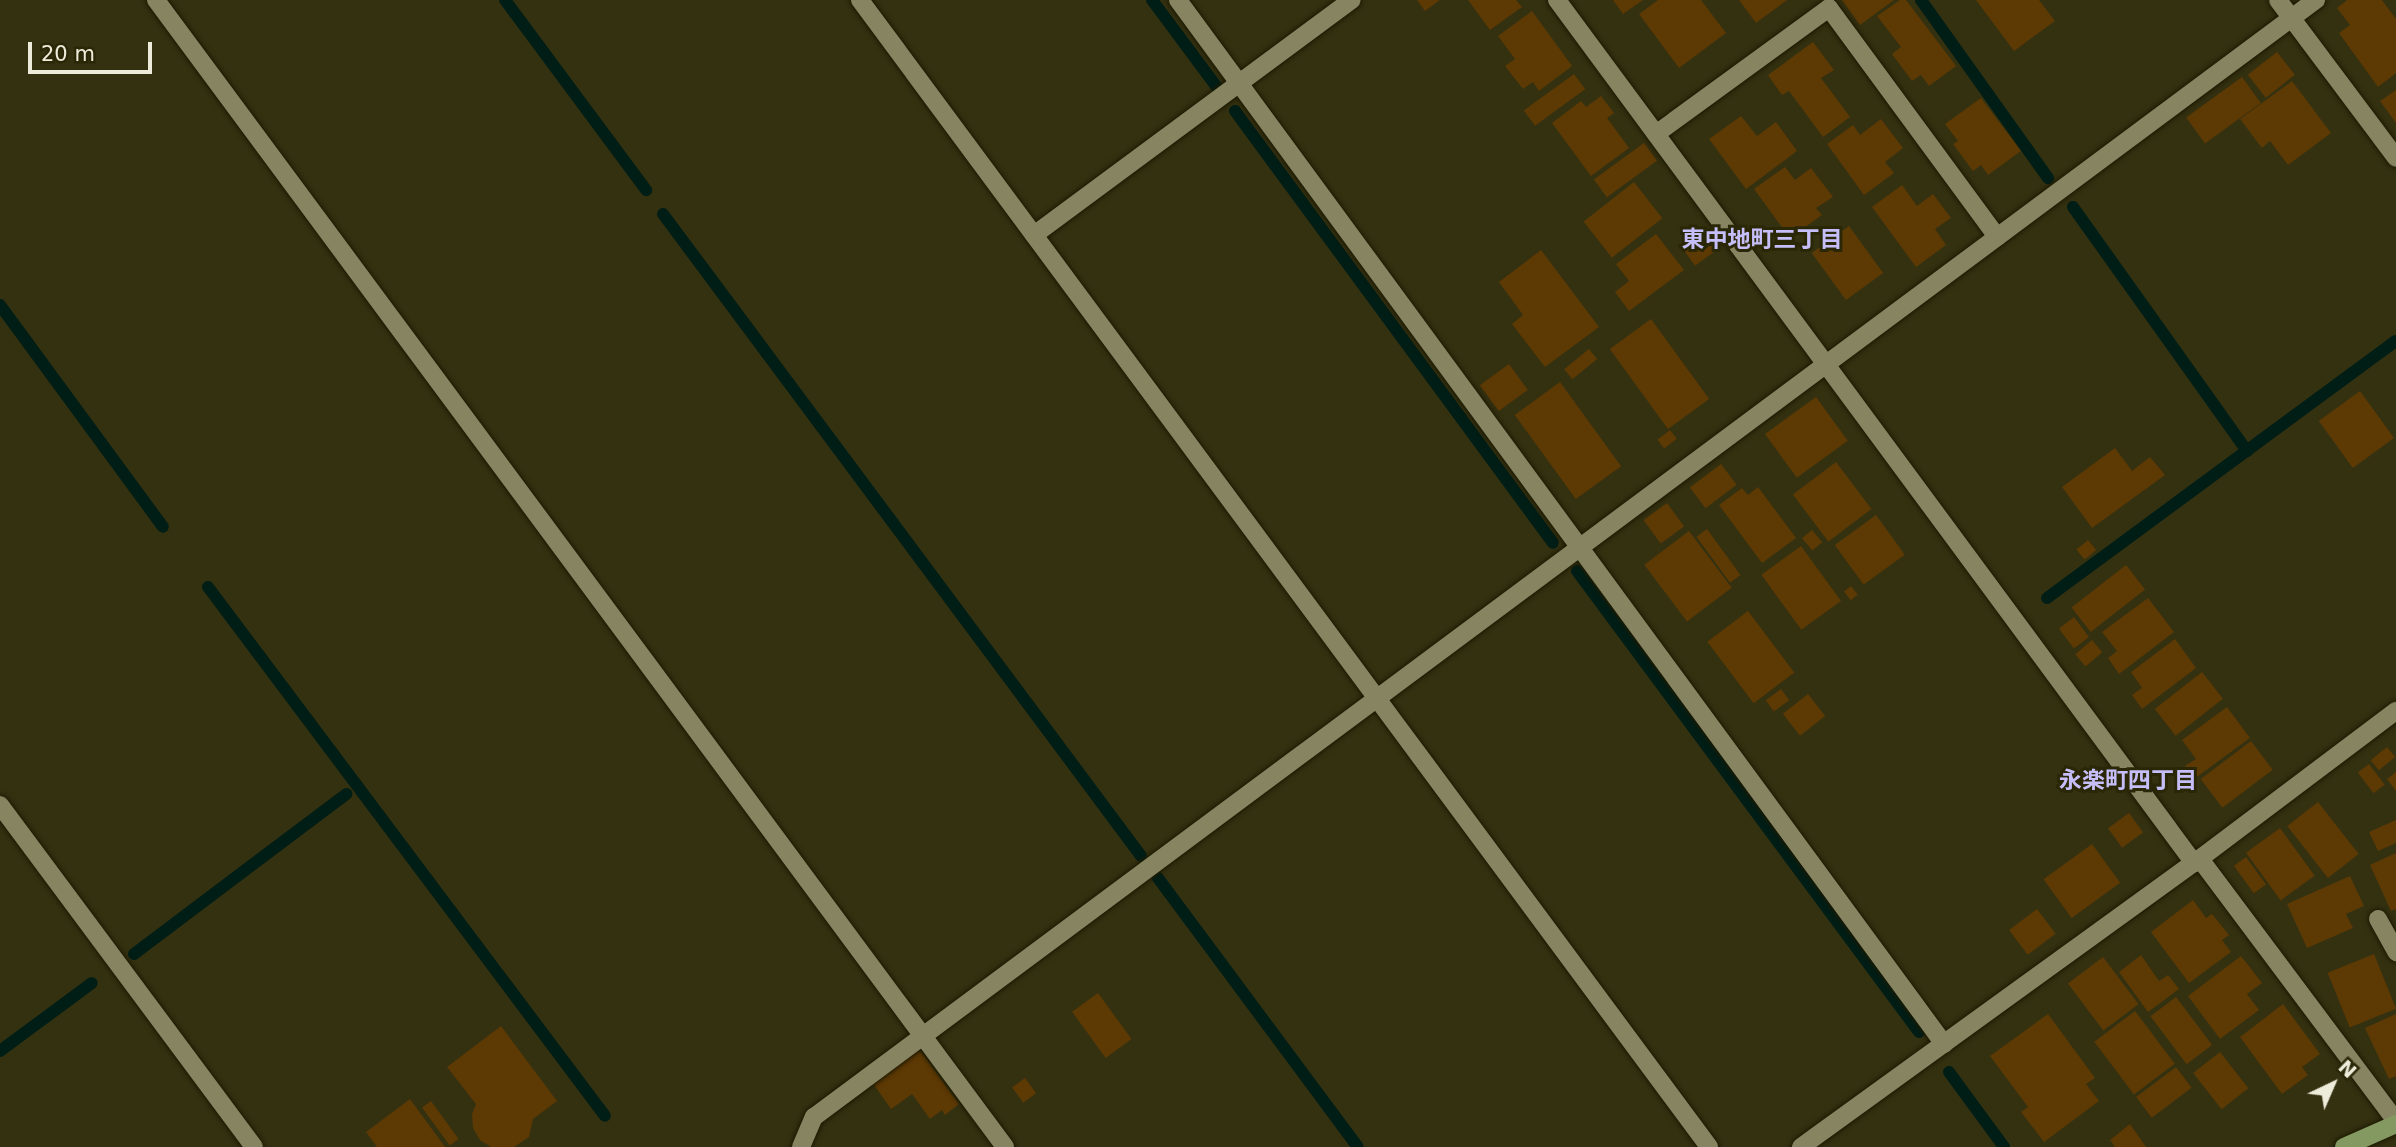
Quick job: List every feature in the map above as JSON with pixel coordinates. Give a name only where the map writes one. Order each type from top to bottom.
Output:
[{"type":"main road","points":[[2344,1147],[2396,1122]]},
{"type":"street","points":[[156,0],[1005,1147]]},
{"type":"street","points":[[860,0],[1709,1147]]},
{"type":"street","points":[[1178,0],[1944,1044]]},
{"type":"street","points":[[1034,235],[1352,0]]},
{"type":"street","points":[[1557,0],[2197,861],[2396,1122]]},
{"type":"street","points":[[2278,0],[2396,158]]},
{"type":"street","points":[[801,1147],[814,1117],[2316,0]]},
{"type":"street","points":[[1656,134],[1829,8],[1997,237]]},
{"type":"street","points":[[1801,1147],[2197,861],[2396,711]]},
{"type":"street","points":[[0,805],[254,1147]]},
{"type":"street","points":[[2378,919],[2396,952]]},
{"type":"building","points":[[1417,0],[1440,0],[1425,11]]},
{"type":"building","points":[[1468,0],[1516,0],[1522,7],[1490,30]]},
{"type":"building","points":[[1613,0],[1643,0],[1623,14]]},
{"type":"building","points":[[1658,0],[1701,0],[1726,33],[1679,68],[1639,14]]},
{"type":"building","points":[[1739,0],[1787,0],[1756,23]]},
{"type":"building","points":[[1842,0],[1894,0],[1860,25]]},
{"type":"building","points":[[1900,0],[1906,0],[1956,66],[1929,86],[1921,75],[1912,81],[1892,54],[1901,47],[1877,16]]},
{"type":"building","points":[[1976,0],[2039,0],[2055,21],[2014,51]]},
{"type":"building","points":[[2347,0],[2382,0],[2396,19],[2396,73],[2378,87],[2339,33],[2350,25],[2337,8]]},
{"type":"building","points":[[1532,11],[1572,66],[1539,91],[1533,82],[1523,89],[1505,66],[1515,59],[1498,36]]},
{"type":"building","points":[[1813,42],[1834,70],[1821,78],[1850,117],[1823,137],[1789,91],[1782,95],[1768,75]]},
{"type":"building","points":[[2277,52],[2295,75],[2266,98],[2248,75]]},
{"type":"building","points":[[1574,74],[1585,89],[1535,126],[1524,110]]},
{"type":"building","points":[[2242,77],[2261,103],[2205,143],[2186,118]]},
{"type":"building","points":[[2292,81],[2331,133],[2288,165],[2270,141],[2262,148],[2240,119]]},
{"type":"building","points":[[2396,90],[2396,123],[2380,101]]},
{"type":"building","points":[[1601,96],[1614,113],[1607,118],[1629,148],[1591,176],[1552,123],[1581,101],[1586,107]]},
{"type":"building","points":[[1981,98],[2021,151],[1988,175],[1981,165],[1973,171],[1953,144],[1958,141],[1945,124]]},
{"type":"building","points":[[1741,116],[1757,136],[1776,122],[1797,151],[1746,189],[1709,139]]},
{"type":"building","points":[[1881,119],[1903,148],[1885,162],[1894,173],[1864,195],[1827,144],[1853,125],[1860,135]]},
{"type":"building","points":[[1644,143],[1657,161],[1607,197],[1594,179]]},
{"type":"building","points":[[1785,167],[1795,180],[1811,168],[1833,197],[1816,208],[1822,215],[1790,238],[1754,189]]},
{"type":"building","points":[[1634,182],[1662,218],[1612,258],[1584,221]]},
{"type":"building","points":[[1902,185],[1917,206],[1933,194],[1951,218],[1935,229],[1946,245],[1916,267],[1872,207]]},
{"type":"building","points":[[1849,226],[1883,273],[1846,300],[1812,253]]},
{"type":"building","points":[[1706,228],[1720,247],[1695,266],[1681,246]]},
{"type":"building","points":[[1656,234],[1684,270],[1629,311],[1615,292],[1629,281],[1616,264]]},
{"type":"building","points":[[1541,250],[1599,327],[1545,367],[1512,324],[1523,315],[1499,282]]},
{"type":"building","points":[[1651,319],[1709,399],[1668,429],[1610,349]]},
{"type":"building","points":[[1589,349],[1597,359],[1572,379],[1564,369]]},
{"type":"building","points":[[1509,364],[1528,390],[1499,411],[1480,385]]},
{"type":"building","points":[[1560,382],[1621,466],[1576,499],[1515,415]]},
{"type":"building","points":[[2360,391],[2394,438],[2353,468],[2319,421]]},
{"type":"building","points":[[1816,397],[1848,441],[1797,478],[1765,434]]},
{"type":"building","points":[[1670,430],[1677,439],[1664,449],[1657,440]]},
{"type":"building","points":[[2115,448],[2132,471],[2150,457],[2165,475],[2092,528],[2062,487]]},
{"type":"building","points":[[1836,462],[1872,509],[1828,542],[1793,494]]},
{"type":"building","points":[[1721,464],[1737,485],[1706,508],[1690,487]]},
{"type":"building","points":[[1758,487],[1796,538],[1762,563],[1719,505],[1742,488],[1748,495]]},
{"type":"building","points":[[1667,503],[1684,526],[1661,544],[1644,520]]},
{"type":"building","points":[[1876,515],[1905,555],[1864,585],[1835,545]]},
{"type":"building","points":[[1707,529],[1741,575],[1730,583],[1696,537]]},
{"type":"building","points":[[1812,530],[1822,542],[1812,551],[1802,538]]},
{"type":"building","points":[[1689,531],[1732,588],[1687,621],[1644,565]]},
{"type":"building","points":[[2088,540],[2096,550],[2085,560],[2076,549]]},
{"type":"building","points":[[1801,546],[1841,601],[1801,630],[1761,575]]},
{"type":"building","points":[[2126,565],[2145,589],[2091,632],[2072,607]]},
{"type":"building","points":[[1851,586],[1858,595],[1851,600],[1844,592]]},
{"type":"building","points":[[2148,598],[2174,632],[2119,674],[2108,658],[2117,651],[2102,632]]},
{"type":"building","points":[[1748,611],[1794,672],[1754,703],[1707,642]]},
{"type":"building","points":[[2074,617],[2089,637],[2074,648],[2059,628]]},
{"type":"building","points":[[2175,639],[2196,668],[2142,709],[2132,695],[2142,688],[2131,672]]},
{"type":"building","points":[[2092,640],[2102,652],[2085,666],[2075,654]]},
{"type":"building","points":[[2202,672],[2223,699],[2176,736],[2155,709]]},
{"type":"building","points":[[1781,689],[1789,700],[1774,711],[1766,700]]},
{"type":"building","points":[[1808,694],[1825,716],[1800,736],[1783,714]]},
{"type":"building","points":[[2227,707],[2250,738],[2194,779],[2185,766],[2196,759],[2182,740]]},
{"type":"building","points":[[2251,741],[2273,770],[2222,808],[2201,779]]},
{"type":"building","points":[[2387,747],[2395,757],[2379,770],[2371,760]]},
{"type":"building","points":[[2369,764],[2385,785],[2373,793],[2358,772]]},
{"type":"building","points":[[2396,772],[2396,791],[2387,779]]},
{"type":"building","points":[[2318,802],[2359,854],[2328,878],[2287,826]]},
{"type":"building","points":[[2129,813],[2143,832],[2122,848],[2108,828]]},
{"type":"building","points":[[2396,820],[2396,843],[2378,851],[2369,832]]},
{"type":"building","points":[[2280,828],[2315,876],[2281,900],[2246,853]]},
{"type":"building","points":[[2092,844],[2120,883],[2072,918],[2043,879]]},
{"type":"building","points":[[2396,853],[2396,909],[2391,911],[2370,865]]},
{"type":"building","points":[[2246,857],[2266,885],[2254,893],[2234,866]]},
{"type":"building","points":[[2350,876],[2364,906],[2346,914],[2353,928],[2307,948],[2287,904]]},
{"type":"building","points":[[2193,900],[2206,918],[2212,914],[2229,935],[2222,940],[2231,952],[2189,983],[2151,932]]},
{"type":"building","points":[[2037,909],[2056,934],[2028,955],[2009,930]]},
{"type":"building","points":[[2374,954],[2396,1009],[2350,1027],[2328,973]]},
{"type":"building","points":[[2141,955],[2159,981],[2168,975],[2179,989],[2148,1012],[2119,972]]},
{"type":"building","points":[[2241,956],[2262,983],[2247,994],[2259,1010],[2220,1039],[2188,996]]},
{"type":"building","points":[[2103,957],[2139,1004],[2103,1031],[2068,983]]},
{"type":"building","points":[[1098,993],[1132,1039],[1106,1058],[1072,1012]]},
{"type":"building","points":[[2176,997],[2212,1045],[2187,1064],[2150,1016]]},
{"type":"building","points":[[2283,1004],[2320,1054],[2302,1067],[2308,1075],[2282,1094],[2240,1037]]},
{"type":"building","points":[[2135,1011],[2175,1064],[2134,1094],[2094,1042]]},
{"type":"building","points":[[2048,1014],[2095,1078],[2086,1084],[2099,1101],[2044,1142],[2021,1112],[2028,1107],[1990,1056]]},
{"type":"building","points":[[2396,1014],[2396,1076],[2389,1079],[2365,1028]]},
{"type":"building","points":[[501,1026],[557,1101],[533,1119],[529,1137],[514,1147],[491,1147],[480,1140],[473,1128],[472,1114],[476,1104],[447,1067]]},
{"type":"building","points":[[918,1048],[959,1104],[945,1115],[942,1110],[930,1119],[912,1094],[891,1109],[872,1082]]},
{"type":"building","points":[[2220,1052],[2248,1088],[2222,1109],[2193,1073]]},
{"type":"building","points":[[2176,1067],[2192,1088],[2152,1118],[2136,1097]]},
{"type":"building","points":[[1025,1078],[1036,1093],[1023,1103],[1012,1087]]},
{"type":"building","points":[[410,1099],[445,1147],[377,1147],[366,1132]]},
{"type":"building","points":[[431,1101],[459,1139],[450,1145],[422,1107]]},
{"type":"building","points":[[2130,1124],[2146,1147],[2115,1147],[2110,1140]]},
{"type":"waterway","points":[[505,0],[646,190]]},
{"type":"waterway","points":[[1152,0],[1216,86]]},
{"type":"waterway","points":[[1921,0],[2048,178]]},
{"type":"waterway","points":[[1235,111],[1553,543]]},
{"type":"waterway","points":[[2073,207],[2247,451]]},
{"type":"waterway","points":[[663,214],[1141,856]]},
{"type":"waterway","points":[[0,305],[163,527]]},
{"type":"waterway","points":[[2047,598],[2396,341]]},
{"type":"waterway","points":[[1577,571],[1919,1032]]},
{"type":"waterway","points":[[208,587],[605,1116]]},
{"type":"waterway","points":[[134,954],[346,794]]},
{"type":"waterway","points":[[1158,878],[1358,1147]]},
{"type":"waterway","points":[[0,1051],[92,983]]},
{"type":"waterway","points":[[1949,1072],[2004,1147]]},
{"type":"district","name":"東中地町三丁目","points":[[1762,239]]},
{"type":"district","name":"永楽町四丁目","points":[[2128,780]]}]
